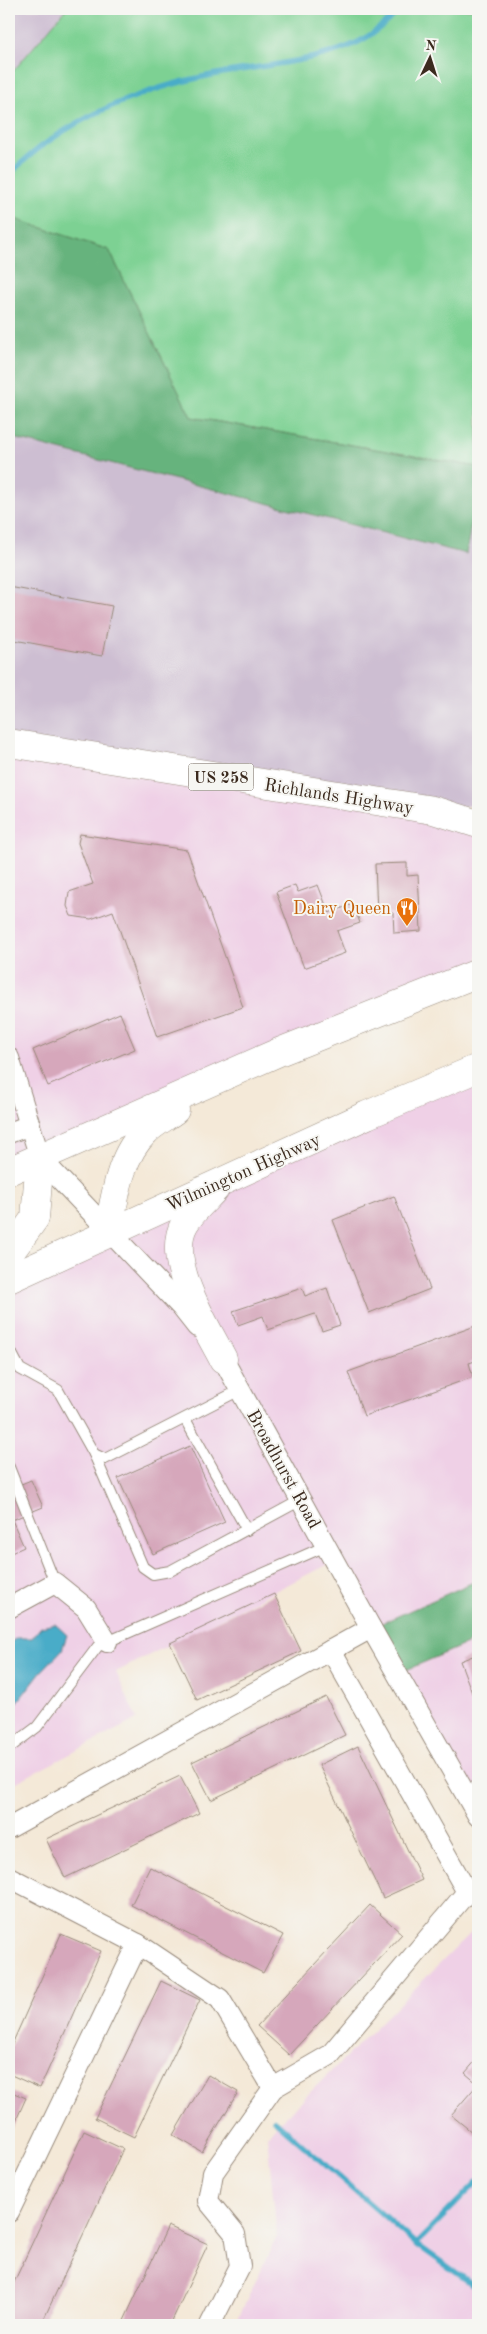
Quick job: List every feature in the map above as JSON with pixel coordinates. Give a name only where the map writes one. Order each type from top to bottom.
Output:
[{"type":"main road","name":"Richlands Highway","points":[[9,743],[433,810],[478,824]]},
{"type":"main road","name":"Richlands Highway","points":[[433,810],[478,805]]},
{"type":"main road","points":[[433,810],[478,833]]},
{"type":"main road","points":[[9,1170],[228,1074],[478,973]]},
{"type":"main road","name":"Wilmington Highway","points":[[9,1279],[108,1232],[366,1116],[478,1068]]},
{"type":"main road","points":[[108,1232],[115,1195],[126,1159],[146,1131],[228,1074]]},
{"type":"main road","points":[[9,1254],[35,1218],[40,1158]]},
{"type":"main road","points":[[222,1181],[184,1224],[178,1254],[186,1288],[223,1359]]},
{"type":"street","points":[[9,1058],[40,1158]]},
{"type":"street","points":[[9,1133],[30,1126]]},
{"type":"street","name":"Broadhurst Road","points":[[40,1158],[182,1308],[223,1359],[371,1628],[478,1816]]},
{"type":"street","points":[[9,1608],[55,1583],[86,1608],[107,1642]]},
{"type":"street","points":[[9,1828],[371,1628]]},
{"type":"street","points":[[210,2325],[240,2266],[235,2234],[208,2202],[213,2173],[273,2088],[330,2055],[467,1892],[331,1650]]},
{"type":"street","points":[[9,1877],[138,1944],[220,1999],[273,2088]]},
{"type":"street","points":[[9,2212],[138,1944]]},
{"type":"lane","points":[[9,1348],[20,1369],[58,1390],[94,1454],[143,1568],[153,1574],[170,1571],[301,1500]]},
{"type":"lane","points":[[94,1454],[105,1459],[240,1390]]},
{"type":"lane","points":[[185,1419],[247,1530]]},
{"type":"lane","points":[[9,1467],[55,1583]]},
{"type":"lane","points":[[9,1748],[37,1727],[98,1646],[326,1546]]},
{"type":"shaded area","points":[[9,9],[66,9],[9,76]]},
{"type":"shaded area","points":[[9,437],[465,553],[478,483],[478,805],[433,810],[9,743]]},
{"type":"shaded area","points":[[9,743],[433,810],[478,833],[478,973],[9,1171]]},
{"type":"shaded area","points":[[478,1068],[478,1580],[371,1628],[334,1561],[116,1672],[137,1719],[9,1786],[9,1279]]},
{"type":"shaded area","points":[[478,1639],[478,1816],[397,1674]]},
{"type":"shaded area","points":[[478,1926],[478,2325],[235,2325],[277,2236],[267,2135]]},
{"type":"green space","points":[[66,9],[478,9],[478,467],[191,417],[109,250],[9,217],[9,76]]},
{"type":"green space","points":[[9,217],[109,250],[191,417],[478,467],[478,483],[466,554],[9,437]]},
{"type":"green space","points":[[478,1580],[478,1639],[397,1674],[371,1628]]},
{"type":"water","points":[[55,1624],[67,1635],[62,1650],[40,1673],[9,1713],[9,1643],[17,1638],[32,1638],[41,1627]]},
{"type":"building","points":[[9,587],[112,606],[102,656],[9,639]]},
{"type":"building","points":[[80,834],[187,850],[243,1007],[157,1037],[113,911],[91,919],[71,916],[67,906],[69,892],[93,884],[78,843]]},
{"type":"building","points":[[407,863],[407,876],[418,875],[421,931],[394,933],[393,913],[377,913],[375,864]]},
{"type":"building","points":[[295,885],[298,892],[318,885],[329,913],[353,904],[360,923],[337,931],[345,953],[304,968],[276,892]]},
{"type":"building","points":[[120,1013],[135,1049],[48,1086],[33,1050]]},
{"type":"building","points":[[394,1196],[430,1289],[369,1313],[333,1220]]},
{"type":"building","points":[[302,1288],[305,1296],[327,1288],[340,1325],[322,1331],[315,1314],[268,1330],[263,1316],[238,1325],[233,1311]]},
{"type":"building","points":[[478,1325],[478,1360],[469,1363],[473,1377],[364,1416],[348,1372]]},
{"type":"building","points":[[190,1446],[225,1522],[153,1554],[118,1478]]},
{"type":"building","points":[[31,1480],[43,1507],[12,1520],[24,1547],[9,1554],[9,1489]]},
{"type":"building","points":[[274,1594],[301,1651],[197,1700],[170,1643]]},
{"type":"building","points":[[478,1654],[478,1700],[475,1701],[460,1661]]},
{"type":"building","points":[[326,1697],[345,1735],[211,1800],[192,1762]]},
{"type":"building","points":[[358,1746],[422,1880],[383,1898],[319,1765]]},
{"type":"building","points":[[180,1776],[199,1813],[65,1878],[46,1839]]},
{"type":"building","points":[[150,1867],[283,1935],[263,1973],[131,1905]]},
{"type":"building","points":[[370,1905],[402,1934],[289,2055],[257,2026]]},
{"type":"building","points":[[61,1934],[101,1951],[40,2088],[9,2074],[9,2051]]},
{"type":"building","points":[[161,1981],[200,2000],[134,2137],[95,2118]]},
{"type":"building","points":[[478,2058],[478,2084],[465,2073]]},
{"type":"building","points":[[208,2075],[238,2092],[202,2152],[173,2135]]},
{"type":"building","points":[[478,2084],[478,2137],[451,2115]]},
{"type":"building","points":[[9,2091],[26,2098],[9,2136]]},
{"type":"building","points":[[84,2131],[123,2149],[41,2325],[9,2325],[9,2293]]},
{"type":"building","points":[[168,2226],[208,2244],[170,2325],[122,2325]]},
{"type":"waterway","points":[[9,175],[30,155],[53,138],[105,109],[160,88],[189,80],[296,61],[337,51],[355,44],[370,35],[402,9]]},
{"type":"waterway","points":[[274,2120],[416,2244],[478,2288]]},
{"type":"waterway","points":[[416,2244],[478,2181]]},
{"type":"place","name":"Dairy Queen","points":[[407,927]]}]
